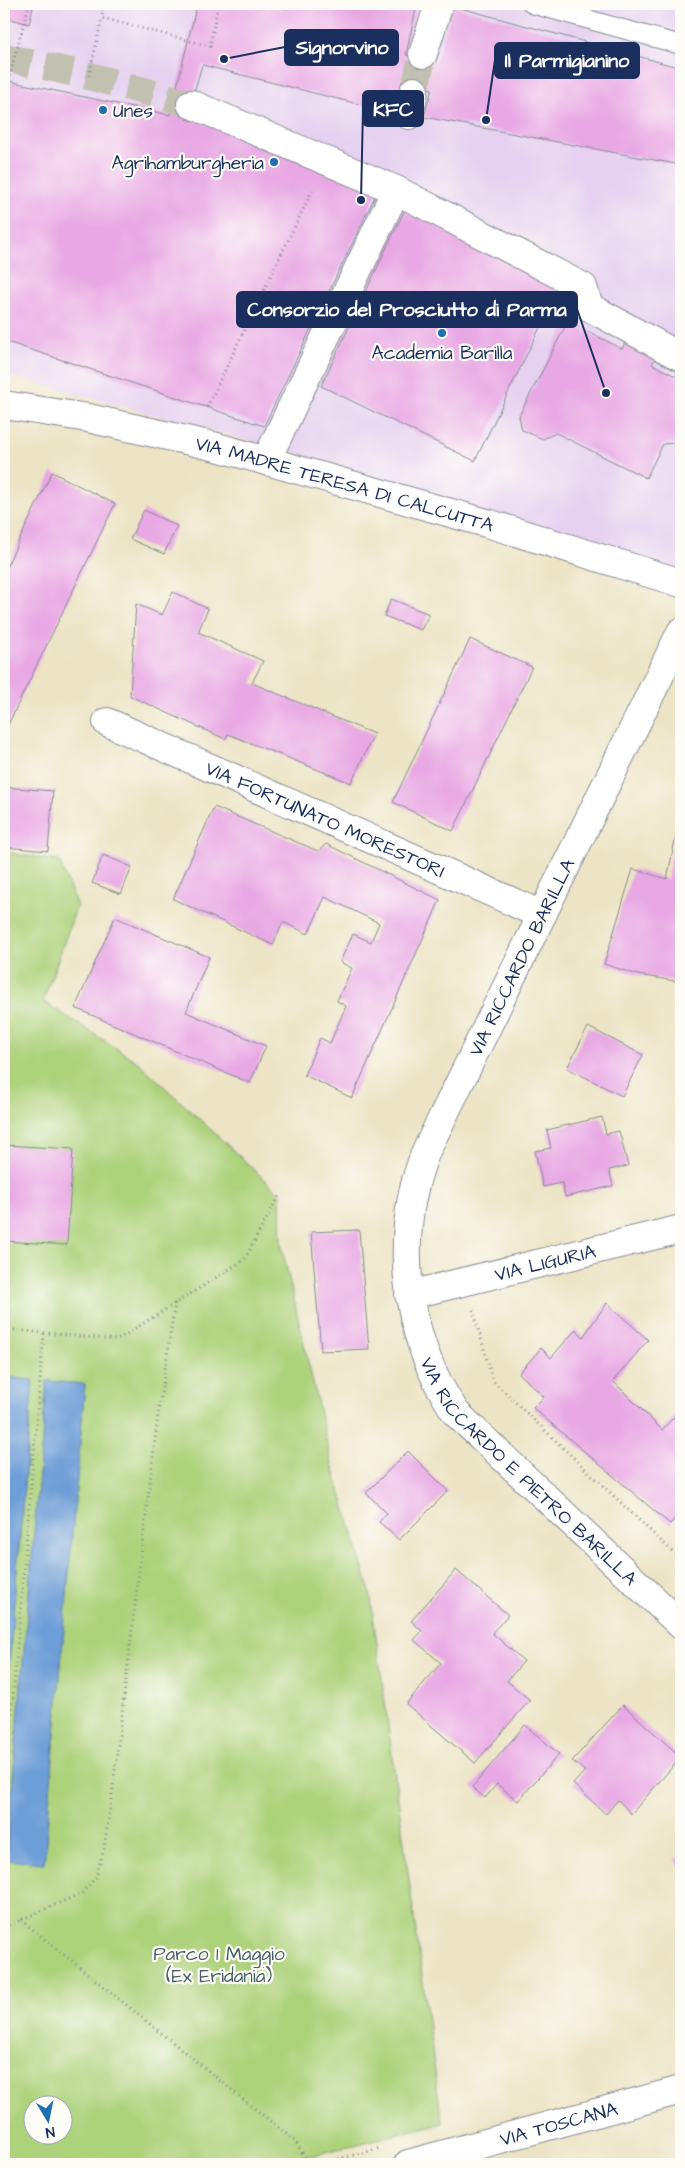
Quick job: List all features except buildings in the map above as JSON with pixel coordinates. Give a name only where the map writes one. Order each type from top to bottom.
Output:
[{"type":"street","points":[[423,54],[438,4]]},
{"type":"street","points":[[191,104],[396,190],[583,287],[589,307],[681,357]]},
{"type":"street","points":[[266,461],[396,190]]},
{"type":"street","name":"VIA MADRE TERESA DI CALCUTTA","points":[[4,405],[128,426],[266,461],[490,524],[681,583]]},
{"type":"street","name":"VIA RICCARDO BARILLA","points":[[409,1295],[407,1257],[408,1213],[417,1172],[426,1150],[681,632]]},
{"type":"street","name":"VIA FORTUNATO MORESTORI","points":[[107,722],[542,915]]},
{"type":"street","name":"VIA LIGURIA","points":[[409,1295],[681,1229]]},
{"type":"street","name":"VIA RICCARDO E PIETRO BARILLA","points":[[409,1295],[425,1356],[437,1386],[456,1413],[681,1626]]},
{"type":"street","name":"VIA TOSCANA","points":[[408,2164],[681,2090]]},
{"type":"lane","points":[[532,4],[681,45]]},
{"type":"path","points":[[8,81],[29,4]]},
{"type":"path","points":[[89,76],[102,18],[102,4]]},
{"type":"path","points":[[102,18],[210,46],[218,4]]},
{"type":"path","points":[[207,407],[317,181]]},
{"type":"path","points":[[4,1329],[117,1340],[244,1260],[280,1194]]},
{"type":"path","points":[[466,1282],[493,1381],[681,1560]]},
{"type":"path","points":[[4,1927],[82,1893],[96,1877],[104,1849],[158,1415],[175,1304]]},
{"type":"path","points":[[4,1803],[44,1333]]},
{"type":"path","points":[[21,1920],[295,2141],[309,2164]]},
{"type":"shaded area","points":[[4,4],[681,4],[681,576],[290,452],[4,374]]},
{"type":"green space","name":"Parco 1 Maggio (Ex Eridania)","points":[[4,852],[59,861],[77,906],[43,1001],[139,1063],[280,1194],[281,1243],[329,1453],[370,1592],[442,2123],[278,2164],[4,2164],[4,1723],[33,1380],[4,1377]],"holes":[[[47,1381],[85,1384],[44,1863],[6,1859]]]},
{"type":"water","points":[[4,1377],[33,1380],[4,1723]]},
{"type":"water","points":[[47,1381],[85,1384],[44,1863],[6,1860]]},
{"type":"tunnel","points":[[414,91],[423,54]]},
{"type":"tunnel","points":[[4,57],[89,76],[191,104]]},
{"type":"place","name":"Signorvino","points":[[224,59]]},
{"type":"place","name":"Unes","points":[[103,110]]},
{"type":"place","name":"Il Parmigianino","points":[[486,120]]},
{"type":"place","name":"Agrihamburgheria","points":[[274,162]]},
{"type":"place","name":"KFC","points":[[361,200]]},
{"type":"place","name":"Academia Barilla","points":[[442,333]]},
{"type":"place","name":"Consorzio del Prosciutto di Parma","points":[[606,393]]}]
